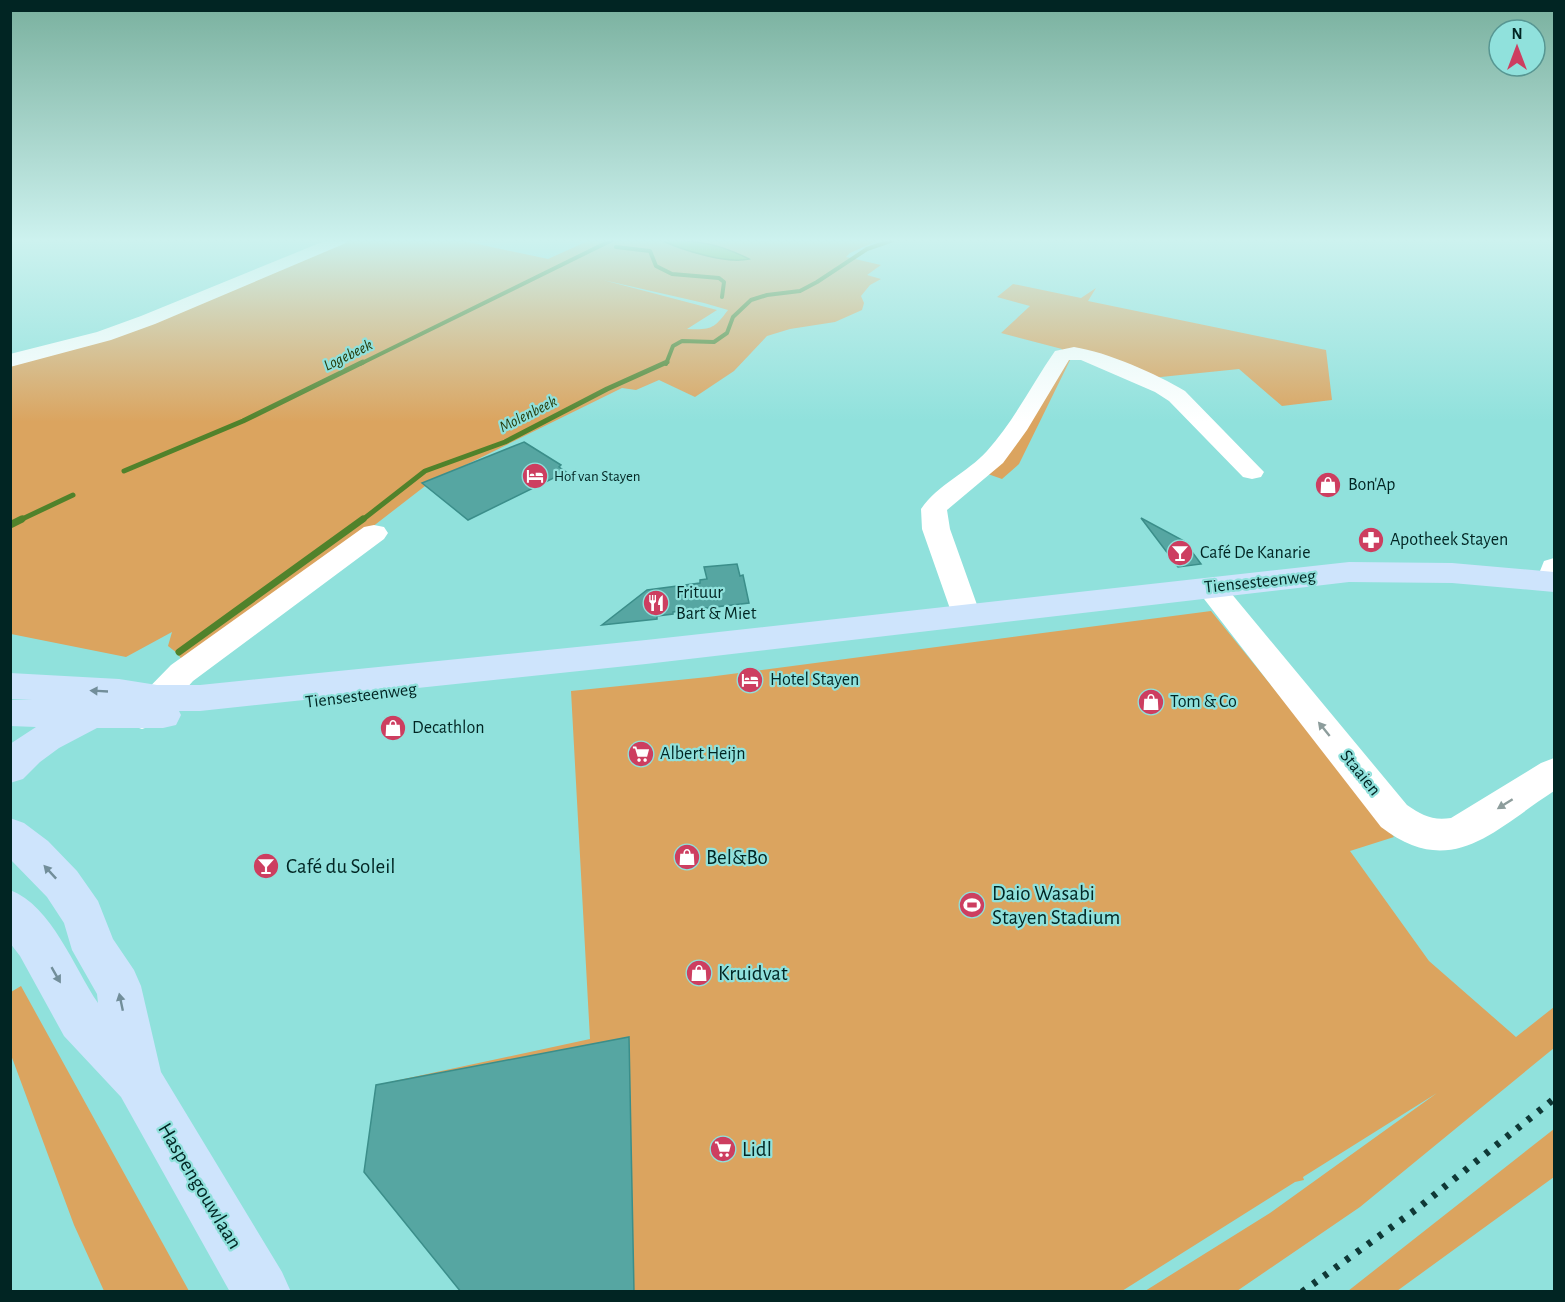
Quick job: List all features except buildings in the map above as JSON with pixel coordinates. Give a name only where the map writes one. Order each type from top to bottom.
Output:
[{"type":"main road","name":"Tiensesteenweg","points":[[10,712],[93,714],[150,707],[231,712],[506,678],[577,660],[1349,572],[1386,570],[1478,573],[1554,582]]},
{"type":"main road","name":"Tiensesteenweg","points":[[10,686],[119,692],[150,707]]},
{"type":"main road","points":[[10,768],[45,738],[93,714]]},
{"type":"main road","name":"Haspengouwlaan","points":[[10,835],[34,854],[62,884],[83,915],[94,950],[118,986],[138,1080]]},
{"type":"main road","name":"Haspengouwlaan","points":[[19,932],[81,1019],[138,1080],[262,1292]]},
{"type":"street","points":[[10,361],[96,338],[194,301]]},
{"type":"street","points":[[966,616],[936,529],[934,509],[949,492],[983,469],[989,462],[1007,440],[1062,356],[1074,353],[1086,355],[1163,387],[1176,396],[1252,472]]},
{"type":"street","points":[[150,707],[182,673],[374,533]]},
{"type":"street","name":"Staaien","points":[[1211,588],[1394,816],[1413,830],[1447,837],[1462,831],[1554,773]]},
{"type":"shaded area","points":[[188,301],[682,301],[717,310],[687,329],[711,327],[728,310],[694,301],[863,301],[864,303],[862,310],[835,322],[790,329],[767,336],[734,371],[695,397],[659,380],[636,390],[622,388],[429,483],[301,582],[183,661],[168,646],[172,632],[126,657],[11,634],[11,363]]},
{"type":"shaded area","points":[[1011,301],[1088,301],[1326,350],[1332,400],[1282,406],[1239,369],[1151,378],[1075,350],[1019,464],[1002,479],[988,474],[1011,443],[1062,349],[1001,333],[1030,306]]},
{"type":"shaded area","name":"Daio Wasabi Stayen Stadium","points":[[1211,611],[1394,837],[1350,851],[1429,961],[1516,1037],[1554,1007],[1554,1048],[1360,1207],[1237,1291],[1145,1291],[1270,1213],[1437,1093],[1303,1177],[1304,1180],[1295,1182],[1122,1291],[461,1291],[364,1172],[376,1085],[590,1039],[571,691],[708,677]]},
{"type":"shaded area","points":[[21,986],[189,1291],[104,1291],[74,1225],[11,1055],[11,992]]},
{"type":"shaded area","points":[[1554,1129],[1554,1177],[1397,1291],[1348,1291]]},
{"type":"waterway","name":"Logebeek","points":[[360,364],[489,301]]},
{"type":"waterway","name":"Molenbeek","points":[[667,362],[673,346],[682,341],[714,342],[727,333],[733,317],[750,301]]},
{"type":"waterway","name":"Logebeek","points":[[124,471],[243,421],[363,362]]},
{"type":"waterway","name":"Molenbeek","points":[[361,521],[425,471],[505,442],[607,389],[667,362]]},
{"type":"waterway","name":"Logebeek","points":[[18,521],[73,495]]},
{"type":"waterway","name":"Logebeek","points":[[18,521],[22,519]]},
{"type":"waterway","name":"Molenbeek","points":[[179,652],[363,519]]},
{"type":"waterway","name":"Logebeek","points":[[10,525],[18,521]]},
{"type":"railway","points":[[1302,1292],[1418,1208],[1554,1099]]},
{"type":"place","name":"Hof van Stayen","points":[[535,476]]},
{"type":"place","name":"Bon'Ap","points":[[1328,485]]},
{"type":"place","name":"Apotheek Stayen","points":[[1371,540]]},
{"type":"place","name":"Café De Kanarie","points":[[1180,553]]},
{"type":"place","name":"Frituur Bart & Miet","points":[[656,603]]},
{"type":"place","name":"Hotel Stayen","points":[[750,680]]},
{"type":"place","name":"Tom & Co","points":[[1151,702]]},
{"type":"place","name":"Decathlon","points":[[393,728]]},
{"type":"place","name":"Albert Heijn","points":[[641,754]]},
{"type":"place","name":"Bel&Bo","points":[[687,857]]},
{"type":"place","name":"Café du Soleil","points":[[266,866]]},
{"type":"place","name":"Daio Wasabi Stayen Stadium","points":[[972,905]]},
{"type":"place","name":"Kruidvat","points":[[699,973]]},
{"type":"place","name":"Lidl","points":[[723,1149]]}]
